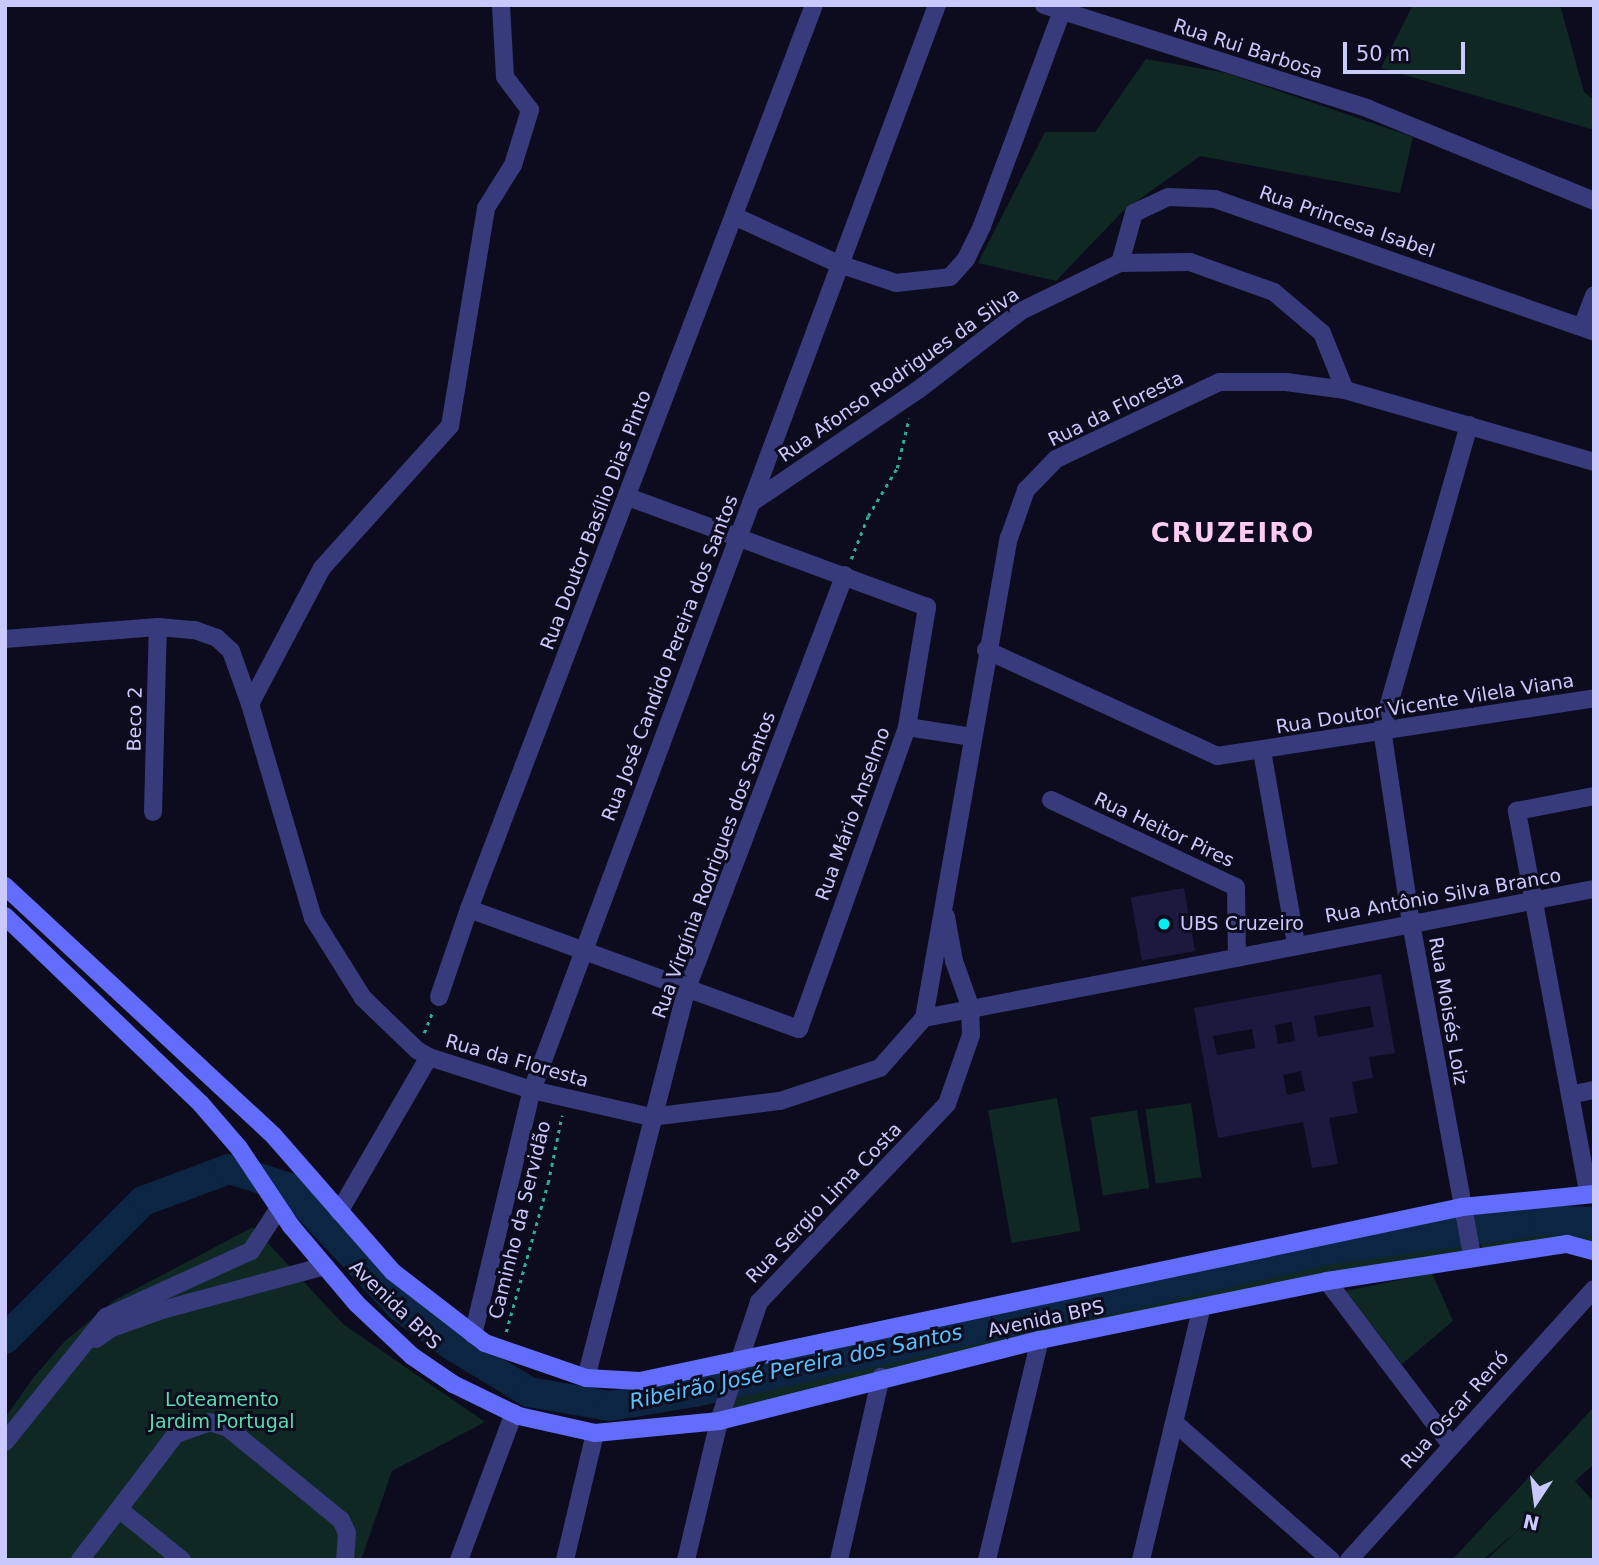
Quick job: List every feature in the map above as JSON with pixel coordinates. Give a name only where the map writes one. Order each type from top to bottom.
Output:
[{"type":"main road","name":"Avenida BPS","points":[[5,886],[264,1125],[394,1272],[473,1335],[501,1348],[586,1378],[640,1381],[1463,1211],[1591,1192]]},
{"type":"main road","name":"Avenida BPS","points":[[5,916],[138,1041],[239,1148],[274,1202],[325,1266],[412,1356],[510,1422],[595,1433],[720,1417],[1040,1340],[1201,1310],[1327,1281],[1567,1244],[1594,1251]]},
{"type":"street","points":[[250,704],[323,568],[450,426],[486,208],[513,165],[530,110],[505,77],[501,5]]},
{"type":"street","name":"Rua Doutor Basílio Dias Pinto","points":[[439,997],[469,909],[814,5]]},
{"type":"street","name":"Rua José Candido Pereira dos Santos","points":[[473,1335],[532,1090],[582,950],[937,5]]},
{"type":"street","points":[[734,216],[839,264],[896,283],[923,283],[950,277],[966,259],[1056,7]]},
{"type":"street","name":"Rua Rui Barbosa","points":[[1056,7],[1369,109],[1594,201]]},
{"type":"street","name":"Rua Princesa Isabel","points":[[1120,263],[1134,213],[1169,197],[1215,199],[1588,330]]},
{"type":"street","name":"Rua Afonso Rodrigues da Silva","points":[[751,503],[918,390],[1021,311],[1120,263],[1190,262],[1274,292],[1322,332],[1345,390]]},
{"type":"street","points":[[1588,330],[1594,295]]},
{"type":"street","name":"Rua da Floresta","points":[[5,639],[158,628],[195,630],[217,638],[231,651],[250,704],[313,918],[363,998],[423,1054],[532,1090],[651,1117],[780,1101],[880,1068],[924,1018],[986,650],[1009,538],[1026,490],[1056,459],[1220,382],[1286,382],[1345,390],[1594,462]]},
{"type":"street","points":[[1382,729],[1469,425]]},
{"type":"street","points":[[628,497],[845,575]]},
{"type":"street","name":"Rua Mário Anselmo","points":[[687,988],[799,1030],[907,727],[927,607],[845,575]]},
{"type":"street","name":"Rua Virgínia Rodrigues dos Santos","points":[[586,1378],[651,1117],[687,988],[845,575]]},
{"type":"street","name":"Beco 2","points":[[153,811],[158,628]]},
{"type":"street","name":"Rua Doutor Vicente Vilela Viana","points":[[986,650],[1217,756],[1594,698]]},
{"type":"street","points":[[907,727],[972,737]]},
{"type":"street","name":"Rua Moisés Loiz","points":[[1382,729],[1411,923],[1472,1257]]},
{"type":"street","points":[[1262,751],[1296,944]]},
{"type":"street","points":[[1591,1192],[1517,811],[1594,796]]},
{"type":"street","name":"Rua Heitor Pires","points":[[1051,800],[1236,887],[1237,955]]},
{"type":"street","name":"Rua Antônio Silva Branco","points":[[970,1006],[1594,889]]},
{"type":"street","points":[[924,1018],[970,1006],[954,961],[944,904]]},
{"type":"street","points":[[469,909],[687,988]]},
{"type":"street","name":"Rua Sergio Lima Costa","points":[[686,1560],[720,1417],[759,1302],[947,1104],[971,1035],[970,1006]]},
{"type":"street","points":[[339,1212],[423,1054]]},
{"type":"street","points":[[1570,1094],[1594,1090]]},
{"type":"street","points":[[269,1281],[254,1268],[251,1251],[274,1202]]},
{"type":"street","points":[[5,1442],[106,1317],[251,1251]]},
{"type":"street","points":[[76,1354],[112,1328],[216,1293],[325,1266]]},
{"type":"street","points":[[1327,1281],[1451,1446]]},
{"type":"street","name":"Rua Oscar Renó","points":[[1349,1560],[1594,1289]]},
{"type":"street","points":[[1141,1560],[1201,1310]]},
{"type":"street","points":[[987,1560],[1040,1340]]},
{"type":"street","points":[[839,1560],[881,1377]]},
{"type":"street","points":[[80,1560],[176,1434],[210,1422],[228,1428],[341,1520],[347,1533],[345,1560]]},
{"type":"street","points":[[459,1560],[510,1422]]},
{"type":"street","points":[[1175,1423],[1331,1560]]},
{"type":"street","points":[[565,1560],[595,1433]]},
{"type":"street","points":[[120,1510],[182,1560]]},
{"type":"path","points":[[845,575],[868,516],[897,468],[918,390]]},
{"type":"path","points":[[423,1054],[439,997]]},
{"type":"path","name":"Caminho da Servidão","points":[[501,1348],[548,1183],[565,1098]]},
{"type":"green space","points":[[1413,5],[1560,5],[1584,92],[1594,100],[1594,130],[1381,68]]},
{"type":"green space","points":[[1146,59],[1226,73],[1413,137],[1400,193],[1200,156],[1123,211],[1056,281],[978,263],[1045,132],[1095,132]]},
{"type":"green space","points":[[1057,1098],[1080,1231],[1012,1243],[988,1110]]},
{"type":"green space","points":[[1191,1103],[1201,1177],[1156,1184],[1145,1109]]},
{"type":"green space","points":[[1137,1110],[1149,1188],[1103,1195],[1091,1117]]},
{"type":"green space","points":[[1580,1212],[1594,1216],[1594,1247],[1482,1250],[1472,1214]]},
{"type":"green space","points":[[1455,1216],[1462,1252],[732,1409],[750,1363]]},
{"type":"green space","name":"Loteamento Jardim Portugal","points":[[253,1227],[343,1324],[485,1422],[392,1471],[361,1560],[5,1560],[5,1418],[33,1378],[65,1341],[115,1300]]},
{"type":"green space","points":[[1432,1273],[1453,1321],[1402,1364],[1346,1291]]},
{"type":"green space","points":[[1594,1407],[1594,1464],[1575,1481],[1594,1502],[1594,1560],[1486,1560],[1523,1526],[1483,1560],[1452,1560]]},
{"type":"building","name":"UBS Cruzeiro","points":[[1184,888],[1195,951],[1142,960],[1131,897]]},
{"type":"building","points":[[1381,974],[1395,1053],[1369,1057],[1373,1078],[1352,1082],[1358,1113],[1329,1118],[1338,1164],[1312,1168],[1303,1122],[1218,1138],[1194,1008]],"holes":[[[1370,1006],[1374,1027],[1318,1037],[1314,1016]],[[1292,1022],[1295,1041],[1278,1044],[1275,1025]],[[1252,1029],[1255,1048],[1217,1055],[1213,1036]],[[1301,1071],[1305,1091],[1287,1095],[1283,1075]]]},
{"type":"waterway","name":"Ribeirão José Pereira dos Santos","points":[[5,1339],[143,1201],[229,1169],[290,1188],[401,1307],[453,1346],[529,1392],[610,1406],[694,1392],[1328,1250],[1545,1220],[1594,1222]]},
{"type":"place","name":"UBS Cruzeiro","points":[[1164,924]]},
{"type":"district","name":"CRUZEIRO","points":[[1233,534]]}]
